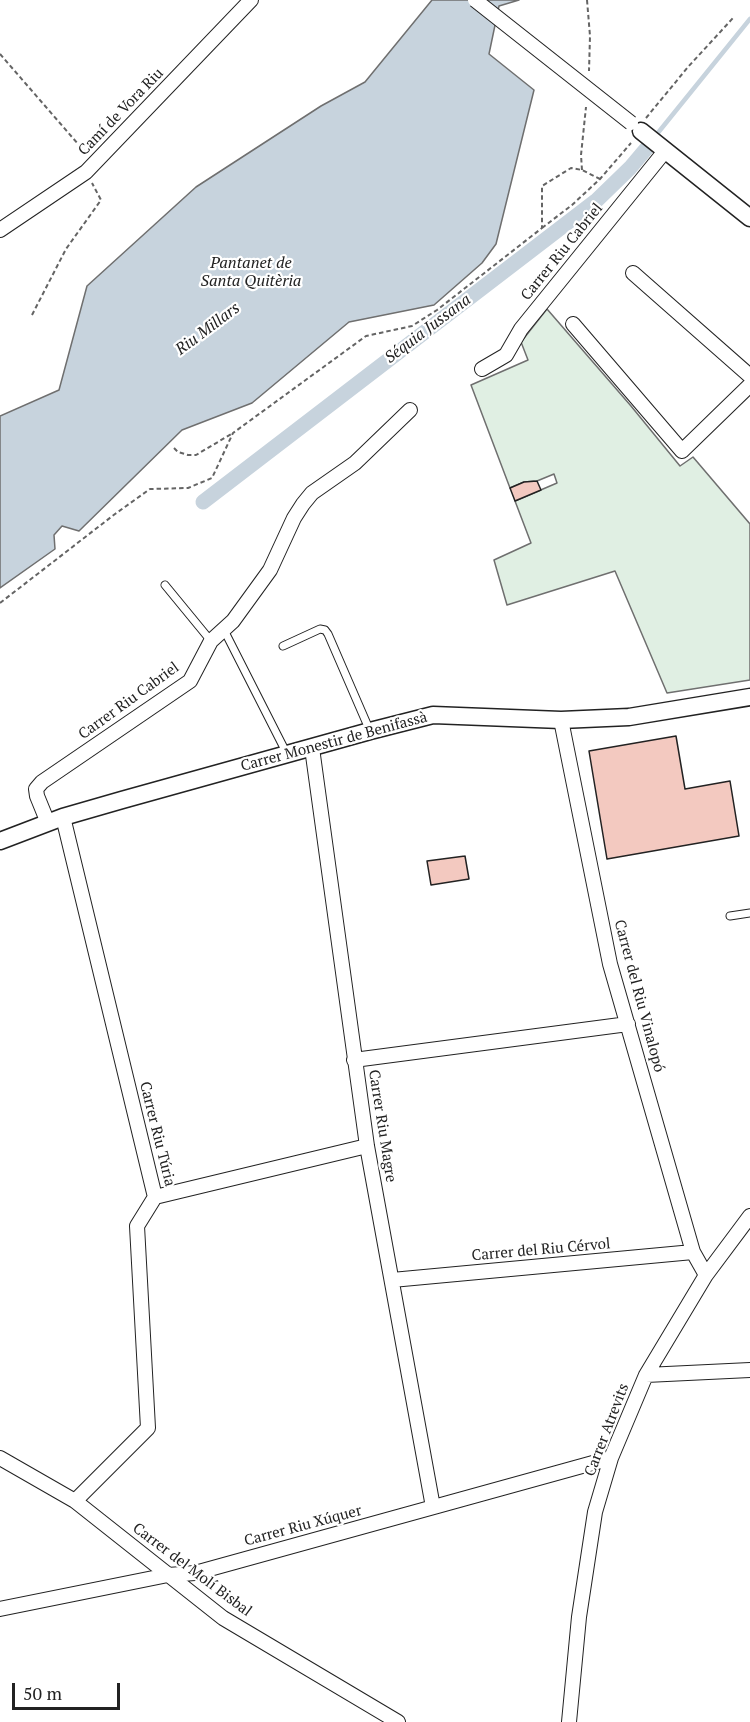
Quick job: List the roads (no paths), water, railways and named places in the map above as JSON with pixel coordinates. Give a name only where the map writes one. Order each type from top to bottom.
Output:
[{"type":"street","name":"Camí de Vora Riu","points":[[0,230],[90,168],[251,0]]},
{"type":"street","points":[[475,0],[750,218]]},
{"type":"street","name":"Carrer Riu Cabriel","points":[[482,369],[506,355],[521,329],[665,151]]},
{"type":"street","points":[[633,273],[750,376]]},
{"type":"street","points":[[573,324],[682,451],[750,385]]},
{"type":"street","name":"Carrer Riu Cabriel","points":[[56,820],[37,796],[36,789],[42,782],[183,687],[195,673],[211,641],[233,621],[270,570],[303,504],[312,494],[355,463],[410,410]]},
{"type":"street","name":"Carrer Monestir de Benifassà","points":[[0,841],[56,820],[433,715],[561,720],[629,717],[750,697]]},
{"type":"street","name":"Carrer del Riu Vinalopó","points":[[561,720],[610,964],[693,1252],[706,1275]]},
{"type":"street","name":"Carrer Riu Magre","points":[[312,747],[367,1146],[433,1507]]},
{"type":"street","name":"Carrer Riu Túria","points":[[56,820],[155,1197],[137,1226],[148,1428],[75,1501]]},
{"type":"street","points":[[354,1060],[628,1024]]},
{"type":"street","points":[[155,1197],[367,1146]]},
{"type":"street","name":"Carrer Atrevits","points":[[569,1722],[579,1617],[595,1512],[610,1458],[646,1375],[706,1275],[750,1216]]},
{"type":"street","name":"Carrer del Riu Cérvol","points":[[392,1280],[693,1252]]},
{"type":"street","points":[[646,1375],[750,1370]]},
{"type":"street","name":"Carrer del Molí Bisbal","points":[[0,1458],[75,1501],[223,1618],[398,1722]]},
{"type":"street","name":"Carrer Riu Xúquer","points":[[0,1610],[168,1575],[195,1573],[610,1458]]},
{"type":"lane","points":[[165,585],[211,641]]},
{"type":"lane","points":[[283,646],[320,629],[325,630],[370,731]]},
{"type":"lane","points":[[224,630],[287,755]]},
{"type":"lane","points":[[730,916],[750,913]]},
{"type":"water","name":"Pantanet de Santa Quitèria","points":[[432,0],[519,0],[499,6],[489,54],[534,90],[496,244],[482,263],[434,305],[349,322],[252,403],[182,430],[79,531],[62,526],[54,535],[55,549],[0,588],[0,416],[59,390],[87,286],[196,187],[321,106],[365,82]]},
{"type":"waterway","name":"Séquia Jussana","points":[[657,134],[750,19]]},
{"type":"waterway","name":"Séquia Jussana","points":[[203,502],[597,200],[646,149]]},
{"type":"water label","name":"Riu Millars","points":[[208,329]]}]
